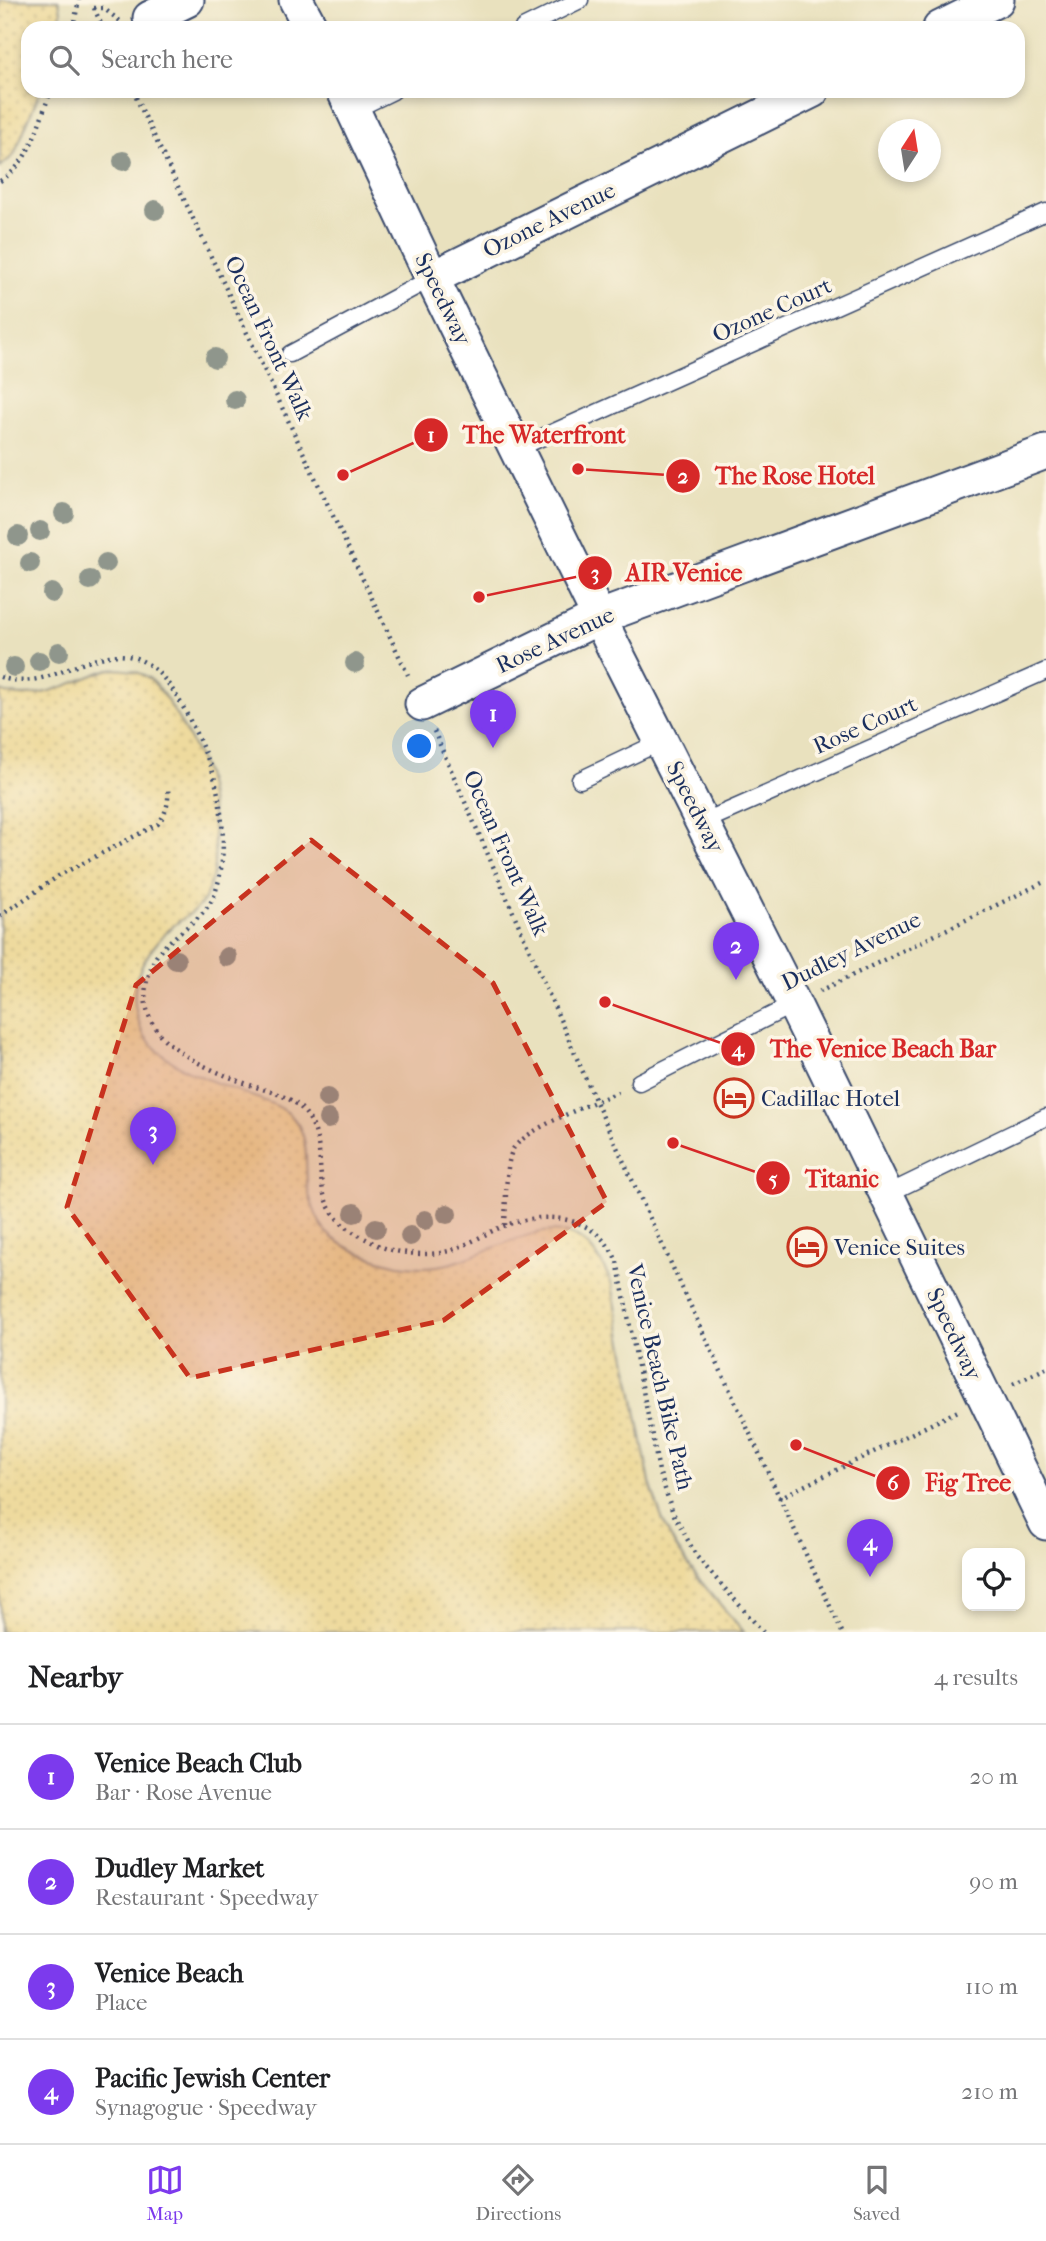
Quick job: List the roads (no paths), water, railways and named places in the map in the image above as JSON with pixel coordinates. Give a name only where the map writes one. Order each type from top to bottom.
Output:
[{"type":"street","points":[[150,18],[187,0]]},
{"type":"street","points":[[296,0],[307,21]]},
{"type":"street","points":[[954,21],[997,0]]},
{"type":"street","name":"Ozone Avenue","points":[[432,278],[798,98]]},
{"type":"street","name":"Speedway","points":[[349,101],[432,278],[794,1004],[1046,1523]]},
{"type":"street","name":"Rose Avenue","points":[[422,704],[600,617],[1046,452]]},
{"type":"lane","points":[[537,21],[580,0]]},
{"type":"lane","name":"Ozone Court","points":[[516,449],[1046,212]]},
{"type":"lane","name":"Ozone Avenue","points":[[290,354],[432,278]]},
{"type":"lane","name":"Rose Court","points":[[703,822],[1046,671]]},
{"type":"lane","points":[[580,780],[662,741]]},
{"type":"lane","name":"Dudley Avenue","points":[[639,1082],[794,1004]]},
{"type":"lane","points":[[887,1195],[1046,1117]]},
{"type":"place","name":"The Rose Hotel","points":[[578,469]]},
{"type":"place","name":"The Waterfront","points":[[343,475]]},
{"type":"place","name":"AIR Venice","points":[[479,597]]},
{"type":"place","name":"Venice Beach Club","points":[[493,748]]},
{"type":"place","name":"Dudley Market","points":[[736,980]]},
{"type":"place","name":"The Venice Beach Bar","points":[[605,1002]]},
{"type":"place","name":"Cadillac Hotel","points":[[734,1098]]},
{"type":"place","name":"Titanic","points":[[673,1143]]},
{"type":"place","name":"Venice Beach","points":[[153,1165]]},
{"type":"place","name":"Venice Suites","points":[[807,1247]]},
{"type":"place","name":"Fig Tree","points":[[796,1445]]},
{"type":"place","name":"Pacific Jewish Center","points":[[870,1577]]}]
